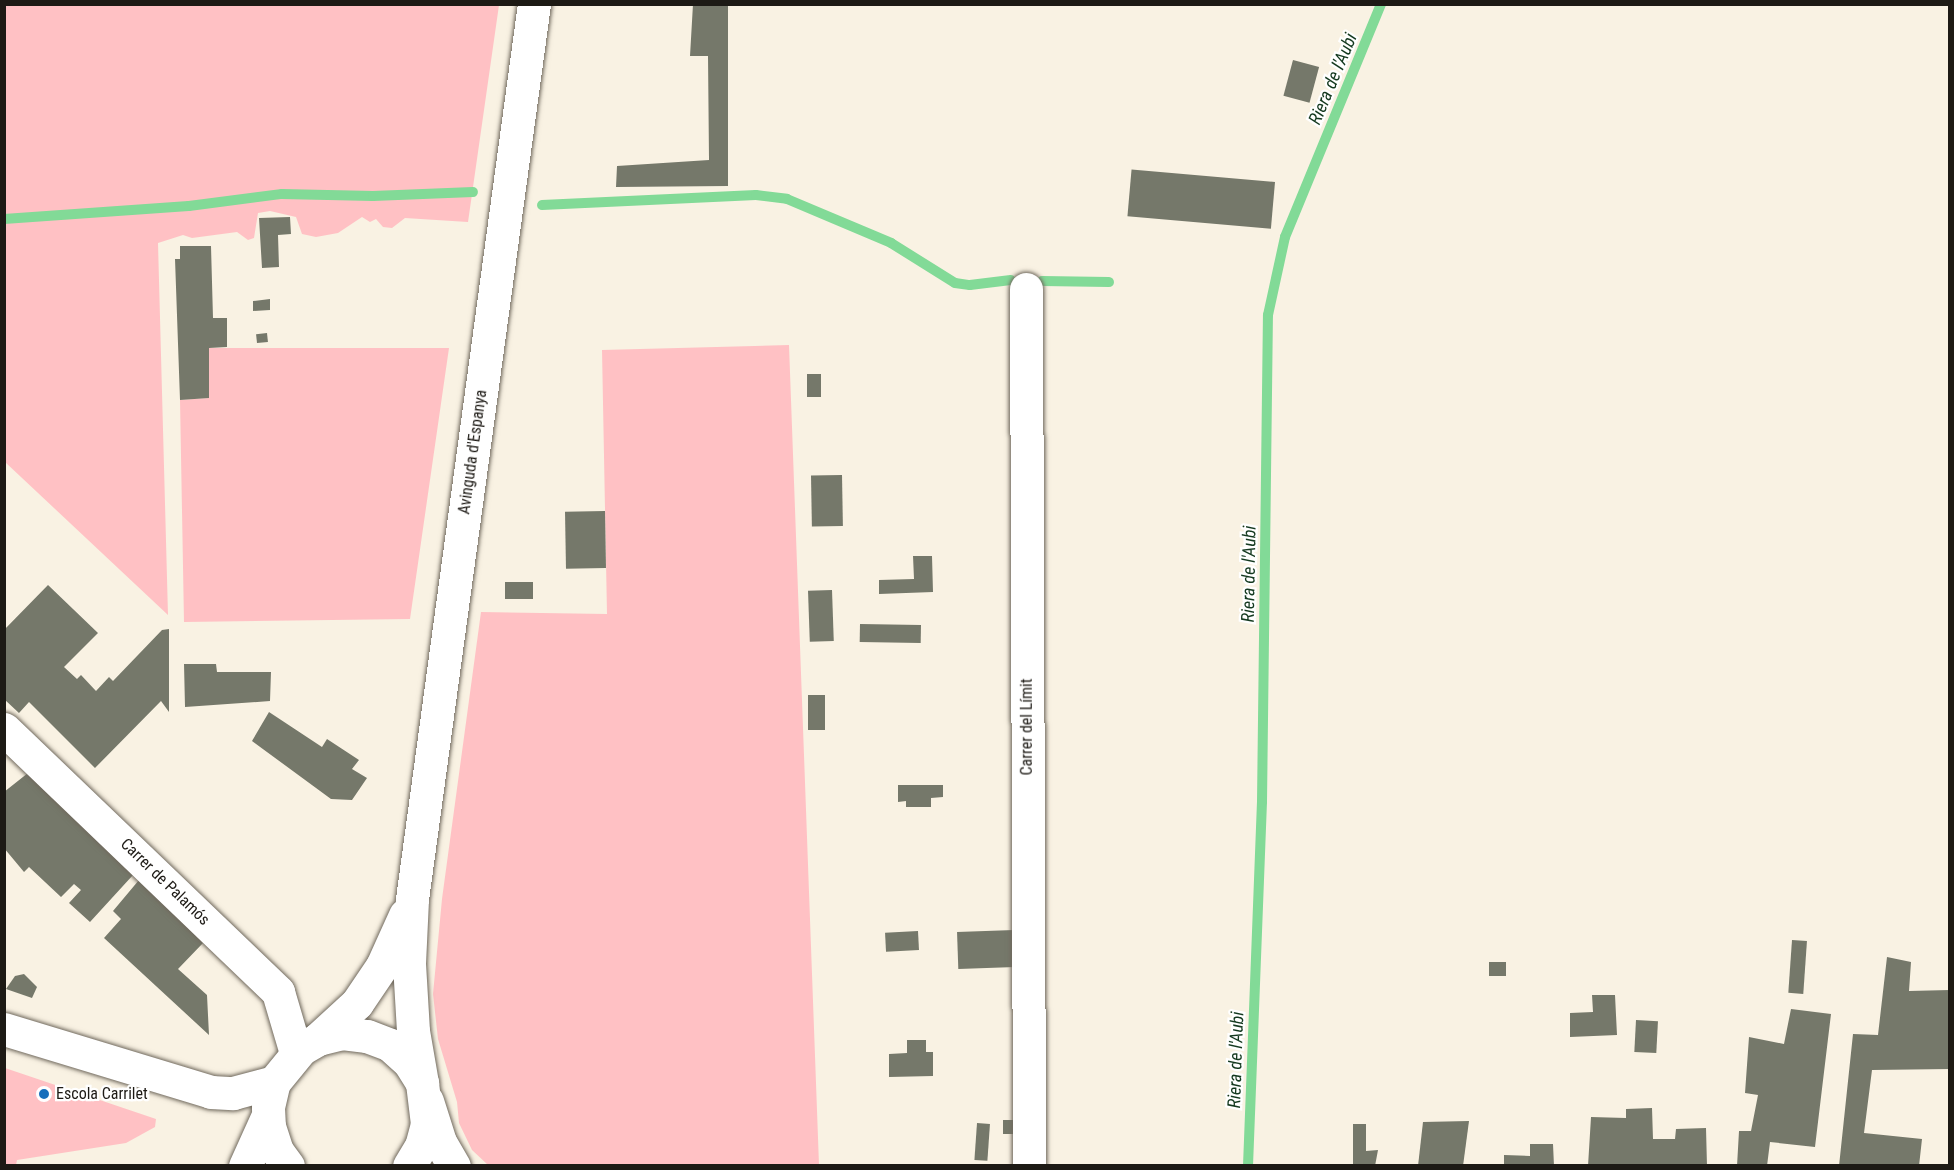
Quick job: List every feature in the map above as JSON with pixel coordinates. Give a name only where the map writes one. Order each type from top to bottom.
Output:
[{"type":"street","name":"Avinguda d'Espanya","points":[[425,1092],[413,1031],[409,963],[412,899],[534,4]]},
{"type":"street","name":"Carrer del Límit","points":[[1026,289],[1029,1166]]},
{"type":"street","name":"Carrer de Palamós","points":[[4,729],[278,992],[307,1046]]},
{"type":"street","name":"Avinguda d'Espanya","points":[[274,1082],[307,1046],[357,1003],[382,966],[412,899]]},
{"type":"street","points":[[4,1029],[211,1092],[233,1093],[274,1082],[268,1115],[245,1166]]},
{"type":"street","points":[[307,1046],[348,1034],[379,1040],[409,1062],[425,1092],[440,1142],[454,1166]]},
{"type":"street","points":[[409,1166],[425,1135],[425,1092]]},
{"type":"street","points":[[268,1115],[272,1140],[288,1166]]},
{"type":"shaded area","points":[[4,5],[499,5],[468,222],[405,218],[392,228],[383,227],[376,219],[370,222],[362,217],[338,233],[316,237],[302,234],[296,217],[270,211],[258,213],[254,238],[248,240],[237,232],[192,238],[183,235],[158,243],[168,615],[5,462]]},
{"type":"shaded area","points":[[789,345],[819,1165],[488,1165],[472,1150],[459,1123],[457,1102],[438,1039],[433,994],[442,899],[481,612],[607,614],[602,350]]},
{"type":"shaded area","points":[[209,348],[449,348],[410,619],[184,622],[180,400],[209,398]]},
{"type":"shaded area","name":"Escola Carrilet","points":[[5,1068],[156,1119],[155,1127],[126,1143],[17,1160],[16,1165],[5,1165]]},
{"type":"building","points":[[693,4],[728,4],[728,186],[616,187],[617,166],[709,160],[708,56],[690,56]]},
{"type":"building","points":[[1293,60],[1319,67],[1310,103],[1283,96]]},
{"type":"building","points":[[1132,169],[1275,182],[1271,229],[1127,216]]},
{"type":"building","points":[[290,217],[291,234],[278,235],[279,267],[262,268],[259,218]]},
{"type":"building","points":[[180,246],[211,246],[213,318],[227,318],[227,347],[209,348],[209,398],[180,400],[175,259],[180,259]]},
{"type":"building","points":[[270,299],[270,310],[253,311],[253,301]]},
{"type":"building","points":[[267,333],[268,342],[257,343],[256,334]]},
{"type":"building","points":[[807,374],[821,374],[821,397],[807,397]]},
{"type":"building","points":[[842,475],[843,526],[812,527],[811,476]]},
{"type":"building","points":[[605,511],[606,568],[566,569],[565,512]]},
{"type":"building","points":[[913,556],[932,556],[933,592],[879,594],[879,580],[914,579]]},
{"type":"building","points":[[505,582],[533,582],[533,599],[505,599]]},
{"type":"building","points":[[48,585],[98,633],[64,667],[77,679],[81,675],[96,691],[109,677],[113,681],[162,630],[169,629],[169,712],[161,701],[95,768],[29,702],[19,713],[4,699],[4,630]]},
{"type":"building","points":[[832,590],[834,641],[810,642],[808,591]]},
{"type":"building","points":[[860,624],[921,625],[921,643],[860,642]]},
{"type":"building","points":[[184,664],[216,664],[217,672],[271,672],[270,701],[185,707]]},
{"type":"building","points":[[808,695],[825,695],[825,730],[808,730]]},
{"type":"building","points":[[269,712],[322,747],[327,739],[359,760],[352,769],[367,778],[352,800],[331,799],[252,741]]},
{"type":"building","points":[[28,773],[133,875],[90,922],[69,903],[81,890],[74,884],[61,897],[29,867],[24,872],[4,848],[4,792]]},
{"type":"building","points":[[898,785],[943,785],[943,797],[931,798],[931,807],[906,807],[906,801],[898,802]]},
{"type":"building","points":[[139,880],[203,943],[178,969],[207,995],[209,1035],[104,938],[121,919],[113,911]]},
{"type":"building","points":[[1014,930],[1015,967],[958,969],[957,932]]},
{"type":"building","points":[[918,931],[919,950],[886,952],[885,933]]},
{"type":"building","points":[[1792,940],[1807,941],[1803,994],[1788,993]]},
{"type":"building","points":[[1887,957],[1911,962],[1909,991],[1950,990],[1950,1069],[1872,1070],[1864,1133],[1922,1139],[1919,1166],[1839,1166],[1853,1034],[1878,1035]]},
{"type":"building","points":[[1489,962],[1506,962],[1506,976],[1489,976]]},
{"type":"building","points":[[24,974],[37,987],[32,998],[6,989],[15,976]]},
{"type":"building","points":[[1592,995],[1615,995],[1617,1035],[1570,1037],[1570,1013],[1593,1012]]},
{"type":"building","points":[[1791,1009],[1831,1014],[1815,1147],[1770,1142],[1767,1166],[1737,1166],[1739,1131],[1751,1131],[1758,1095],[1745,1093],[1749,1037],[1784,1044]]},
{"type":"building","points":[[1636,1020],[1658,1021],[1656,1053],[1634,1052]]},
{"type":"building","points":[[907,1040],[926,1040],[926,1052],[933,1052],[933,1076],[889,1077],[889,1054],[907,1053]]},
{"type":"building","points":[[1652,1108],[1653,1139],[1675,1139],[1676,1129],[1706,1128],[1707,1166],[1588,1166],[1591,1117],[1626,1118],[1626,1109]]},
{"type":"building","points":[[1003,1120],[1018,1120],[1018,1134],[1003,1134]]},
{"type":"building","points":[[1469,1121],[1463,1166],[1418,1166],[1423,1122]]},
{"type":"building","points":[[977,1123],[990,1124],[987,1161],[974,1160]]},
{"type":"building","points":[[1353,1124],[1366,1124],[1366,1151],[1378,1150],[1375,1166],[1353,1166]]},
{"type":"building","points":[[1530,1144],[1553,1144],[1554,1166],[1504,1166],[1504,1155],[1530,1156]]},
{"type":"waterway","name":"Riera de l'Aubi","points":[[1248,1166],[1262,802],[1268,315],[1285,237],[1381,4]]},
{"type":"waterway","points":[[4,219],[189,206],[282,194],[373,196],[473,192]]},
{"type":"waterway","points":[[542,205],[756,195],[787,199],[891,243],[955,283],[970,285],[1011,280]]},
{"type":"waterway","points":[[1042,281],[1109,282]]},
{"type":"place","name":"Escola Carrilet","points":[[44,1094]]}]
